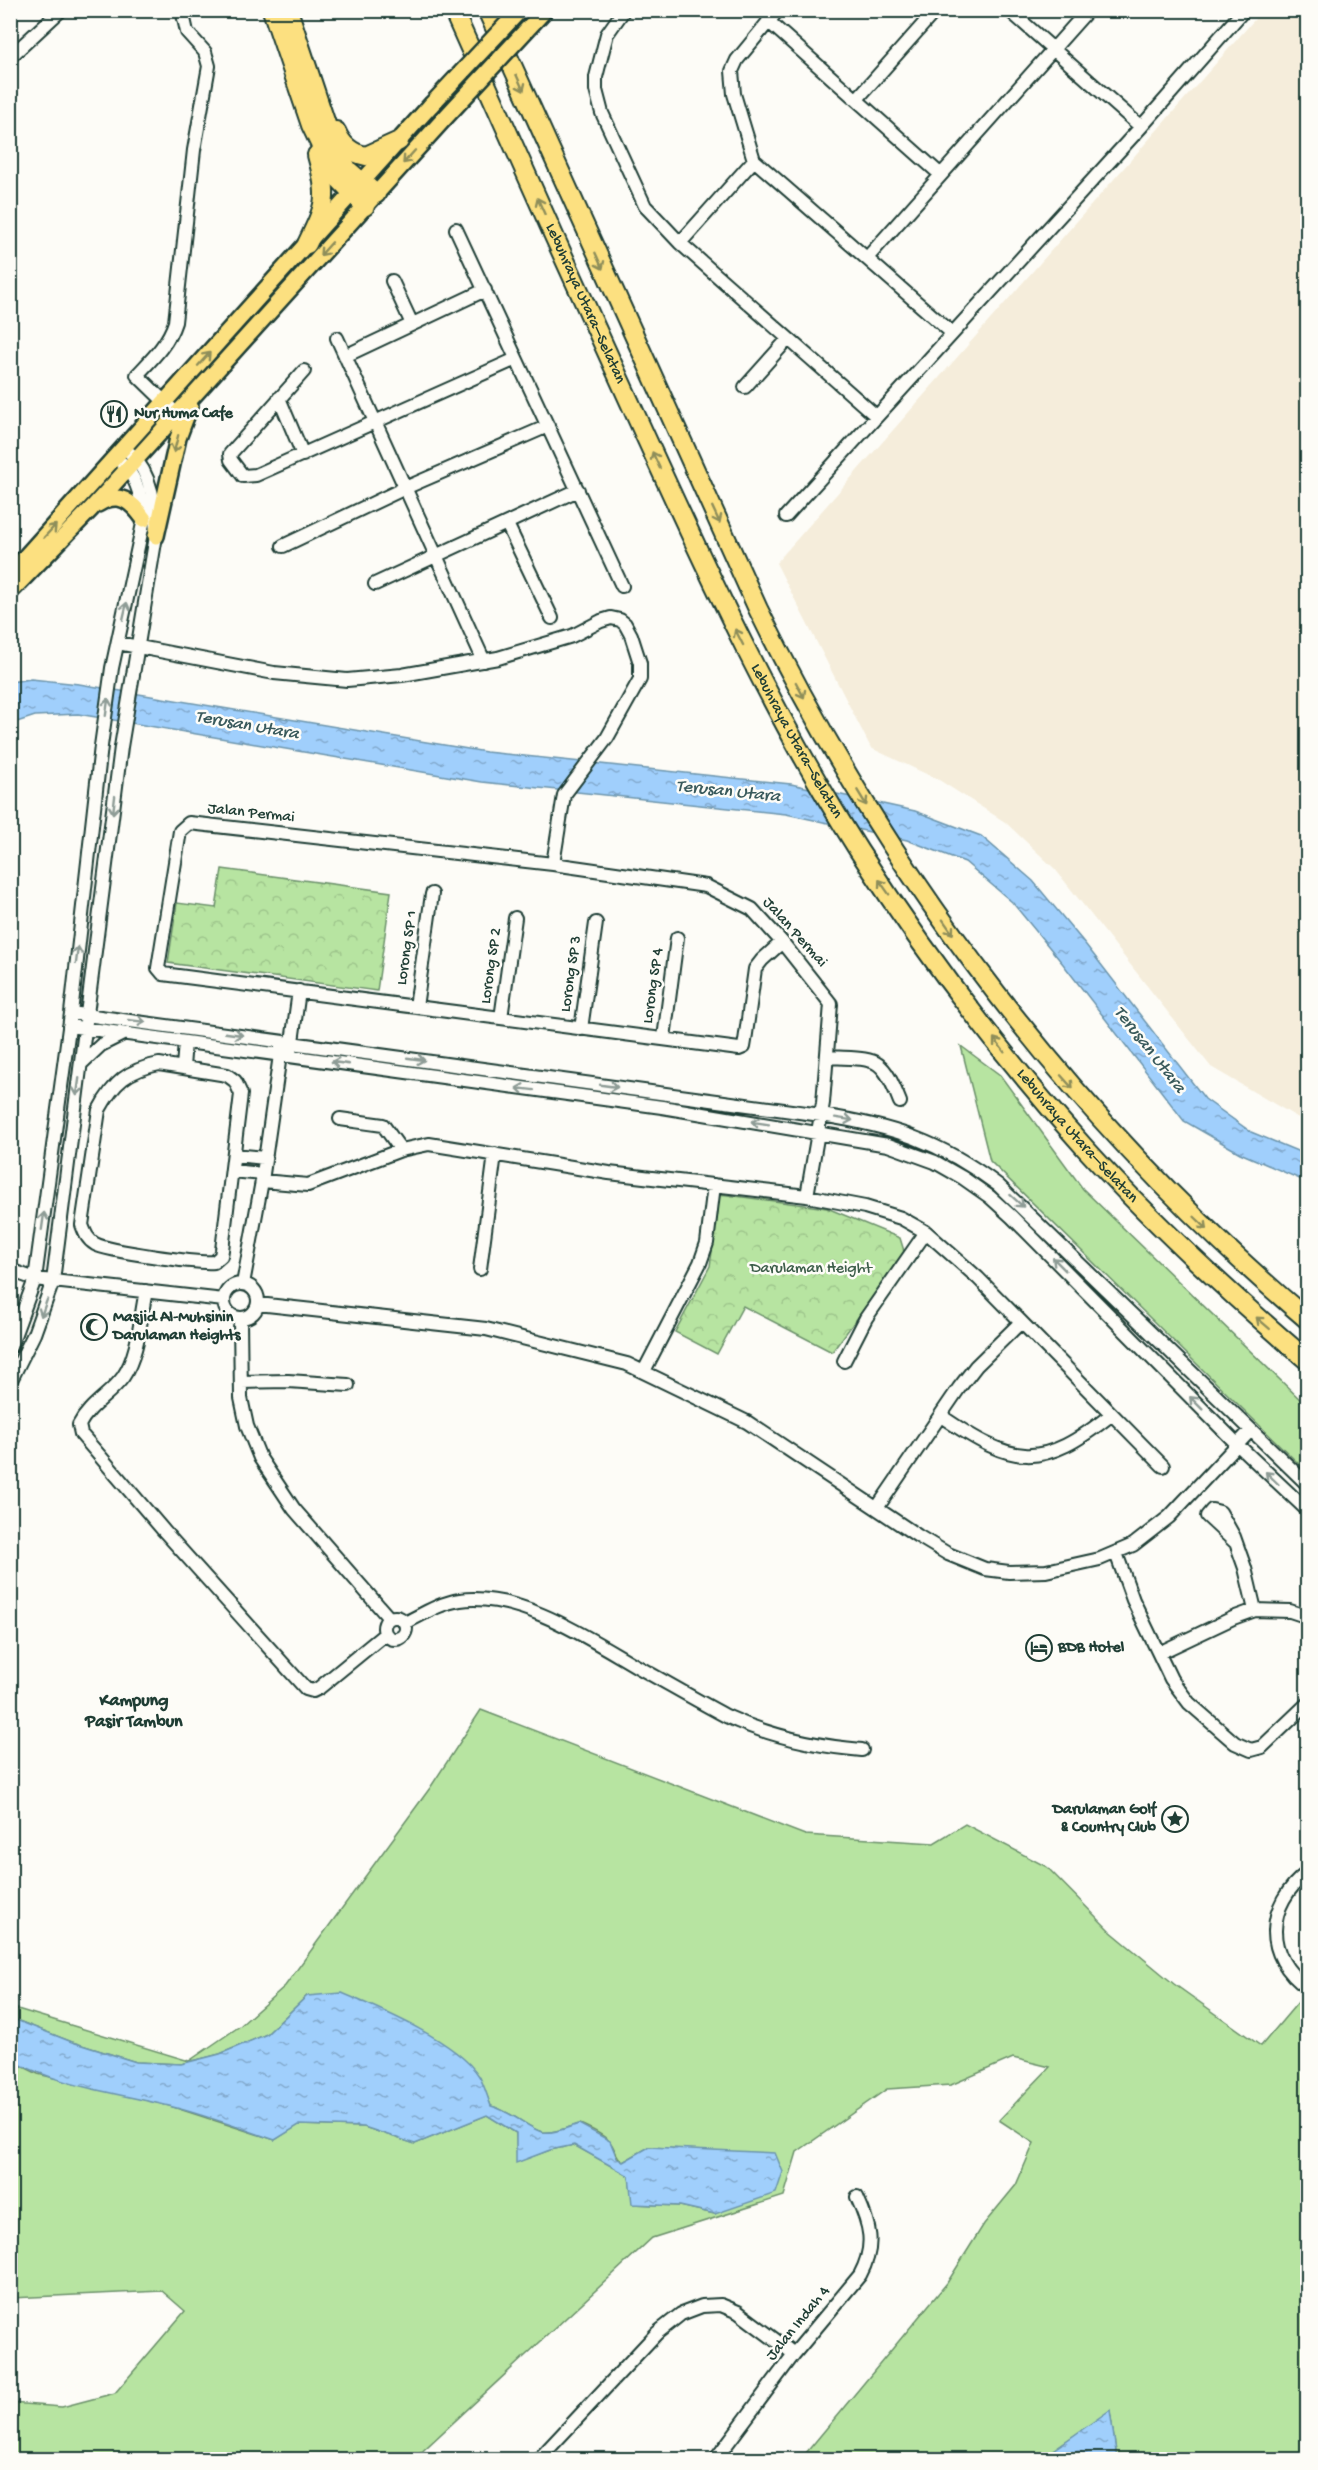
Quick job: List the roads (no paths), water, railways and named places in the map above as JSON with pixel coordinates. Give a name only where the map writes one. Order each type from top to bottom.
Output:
[{"type":"highway","points":[[272,10],[291,42],[344,146],[356,154],[366,156],[399,141]]},
{"type":"highway","points":[[288,10],[291,42],[325,182],[326,198],[322,214],[307,244]]},
{"type":"highway","name":"Lebuhraya Utara–Selatan","points":[[453,10],[710,577],[806,763],[860,852],[956,990],[1005,1054],[1083,1146],[1165,1231],[1245,1307],[1308,1361]]},
{"type":"highway","name":"Lebuhraya Utara–Selatan","points":[[487,10],[758,609],[834,751],[890,845],[964,951],[1016,1021],[1059,1073],[1165,1188],[1308,1320]]},
{"type":"highway","points":[[291,42],[322,148],[330,166],[364,194]]},
{"type":"main road","points":[[10,574],[126,458],[177,414],[364,194],[399,141],[520,10]]},
{"type":"main road","points":[[10,592],[91,509],[165,403],[307,244],[443,120],[545,10]]},
{"type":"main road","points":[[156,536],[178,438],[183,421],[198,390]]},
{"type":"main road","points":[[91,509],[104,501],[121,498],[134,505],[144,519]]},
{"type":"street","points":[[10,57],[61,10]]},
{"type":"street","points":[[177,414],[137,375],[162,348],[172,333],[175,322],[194,150],[209,66],[205,52],[187,32],[182,10]]},
{"type":"street","points":[[624,10],[607,34],[596,77],[596,90],[602,113],[645,206],[680,243],[876,416]]},
{"type":"street","points":[[778,10],[737,60],[732,71],[734,94],[754,160],[952,333]]},
{"type":"street","points":[[856,99],[936,10]]},
{"type":"street","points":[[1009,10],[1141,127]]},
{"type":"street","points":[[867,258],[1088,10]]},
{"type":"street","points":[[786,516],[1141,127],[1244,10]]},
{"type":"street","points":[[768,21],[941,175]]},
{"type":"street","points":[[680,243],[754,160]]},
{"type":"street","points":[[456,230],[622,586]]},
{"type":"street","points":[[392,281],[412,324]]},
{"type":"street","points":[[345,356],[485,290]]},
{"type":"street","points":[[337,338],[484,661]]},
{"type":"street","points":[[745,387],[788,339]]},
{"type":"street","points":[[304,371],[233,448],[230,454],[231,460],[243,476],[247,477],[303,455],[516,359]]},
{"type":"street","points":[[279,398],[303,455]]},
{"type":"street","points":[[283,546],[405,488],[548,426]]},
{"type":"street","points":[[10,1382],[34,1334],[53,1281],[121,747],[156,536],[151,489],[126,458]]},
{"type":"street","points":[[10,1347],[35,1279],[69,1026],[112,668],[144,519],[142,501],[126,458]]},
{"type":"street","points":[[375,584],[578,490]]},
{"type":"street","points":[[507,524],[552,618]]},
{"type":"street","points":[[118,643],[274,673],[346,680],[402,675],[484,661],[557,641],[611,618],[625,624],[638,655],[640,679],[598,750],[564,795],[553,864]]},
{"type":"street","name":"Jalan Permai","points":[[782,942],[755,969],[746,1041],[744,1047],[739,1049],[160,972],[158,968],[180,831],[189,823],[553,864],[706,886],[752,909],[782,942],[831,1004],[821,1115],[807,1196]]},
{"type":"street","name":"Lorong SP 1","points":[[416,1007],[432,894]]},
{"type":"street","name":"Lorong SP 2","points":[[501,1018],[515,918]]},
{"type":"street","name":"Lorong SP 3","points":[[581,1029],[596,923]]},
{"type":"street","name":"Lorong SP 4","points":[[664,1038],[677,938]]},
{"type":"street","points":[[243,1284],[287,1041],[299,991]]},
{"type":"street","points":[[70,1013],[821,1115],[867,1122],[907,1133],[936,1145],[980,1171],[1022,1206],[1308,1485]]},
{"type":"street","points":[[69,1026],[662,1107],[888,1145],[926,1159],[963,1178],[990,1197],[1020,1224],[1237,1444],[1308,1511]]},
{"type":"street","points":[[81,1064],[101,1045],[124,1033]]},
{"type":"street","points":[[183,1066],[185,1042]]},
{"type":"street","points":[[828,1057],[862,1059],[878,1063],[890,1076],[900,1102]]},
{"type":"street","points":[[159,1064],[183,1066],[227,1075],[239,1087],[240,1104],[222,1250],[221,1256],[214,1262],[108,1248],[96,1244],[86,1236],[82,1225],[99,1110],[106,1097],[120,1080],[139,1068],[159,1064]]},
{"type":"street","points":[[340,1119],[383,1125],[401,1150]]},
{"type":"street","points":[[232,1171],[308,1185],[401,1150],[429,1144],[609,1173],[807,1196],[866,1207],[901,1218],[926,1232],[978,1278],[1163,1466]]},
{"type":"street","points":[[234,1155],[265,1158]]},
{"type":"street","points":[[480,1269],[495,1155]]},
{"type":"street","points":[[644,1371],[700,1263],[707,1243],[714,1185]]},
{"type":"street","points":[[844,1361],[866,1318],[926,1232]]},
{"type":"street","points":[[10,1270],[35,1279],[224,1300]]},
{"type":"street","points":[[243,1284],[253,1288],[258,1304],[254,1313],[240,1319],[229,1315],[224,1300],[232,1286],[243,1284]]},
{"type":"street","points":[[146,1291],[129,1367],[122,1379],[86,1412],[79,1425],[81,1434],[164,1532],[306,1689],[312,1691],[320,1688],[385,1634]]},
{"type":"street","points":[[258,1304],[486,1329],[604,1357],[644,1371],[747,1422],[948,1554],[985,1569],[1009,1572],[1046,1571],[1100,1559],[1133,1545],[1152,1532],[1251,1430]]},
{"type":"street","points":[[240,1319],[241,1398],[247,1426],[267,1471],[308,1525],[389,1618],[400,1618],[405,1623]]},
{"type":"street","points":[[877,1508],[976,1366],[1021,1322]]},
{"type":"street","points":[[241,1382],[288,1381],[348,1385]]},
{"type":"street","points":[[941,1416],[994,1448],[1007,1453],[1032,1455],[1058,1449],[1074,1442],[1112,1414]]},
{"type":"street","points":[[1236,1544],[1255,1610]]},
{"type":"street","points":[[1116,1552],[1133,1600],[1171,1679],[1189,1703],[1211,1724],[1245,1749],[1257,1748],[1267,1744],[1308,1702]]},
{"type":"street","points":[[405,1623],[430,1610],[462,1600],[512,1606],[564,1626],[726,1716],[749,1726],[820,1746],[862,1750]]},
{"type":"street","points":[[1159,1653],[1255,1610],[1297,1612],[1308,1617]]},
{"type":"street","points":[[385,1634],[384,1624],[389,1618]]},
{"type":"street","points":[[385,1634],[398,1639],[404,1634],[405,1623]]},
{"type":"street","points":[[1308,1872],[1289,1890],[1274,1923],[1273,1931],[1277,1950],[1287,1968],[1308,1988]]},
{"type":"street","name":"Jalan Indah 4","points":[[715,2460],[794,2354],[862,2269],[871,2234],[868,2220],[857,2197]]},
{"type":"street","points":[[538,2460],[657,2333],[681,2313],[702,2306],[721,2305],[738,2312],[794,2354]]},
{"type":"water","name":"Terusan Utara","points":[[31,679],[79,684],[486,752],[791,784],[915,811],[981,836],[1033,881],[1086,945],[1205,1099],[1251,1132],[1307,1155],[1307,1182],[1240,1153],[1184,1121],[1063,964],[1012,902],[965,862],[907,840],[786,814],[482,782],[78,714],[35,716],[11,724],[10,682]]},
{"type":"water","points":[[342,1993],[416,2027],[454,2051],[479,2076],[491,2106],[505,2111],[537,2130],[551,2132],[579,2124],[610,2141],[617,2158],[623,2162],[649,2147],[775,2153],[783,2172],[776,2193],[715,2214],[680,2206],[632,2204],[629,2176],[574,2145],[550,2150],[516,2163],[516,2133],[487,2115],[415,2144],[364,2127],[299,2125],[275,2140],[182,2110],[49,2077],[11,2060],[11,2018],[72,2042],[136,2062],[181,2064],[220,2054],[267,2034],[307,1996]]},
{"type":"water","points":[[1110,2410],[1117,2459],[1046,2459],[1053,2450]]},
{"type":"place","name":"Nur Huma Cafe","points":[[114,414]]},
{"type":"place","name":"Masjid Al-Muhsinin Darulaman Heights","points":[[94,1327]]},
{"type":"place","name":"BDB Hotel","points":[[1039,1648]]},
{"type":"place","name":"Darulaman Golf & Country Club","points":[[1175,1819]]},
{"type":"district","name":"Kampung Pasir Tambun","points":[[134,1711]]},
{"type":"park label","name":"Darulaman Height","points":[[811,1269]]}]
